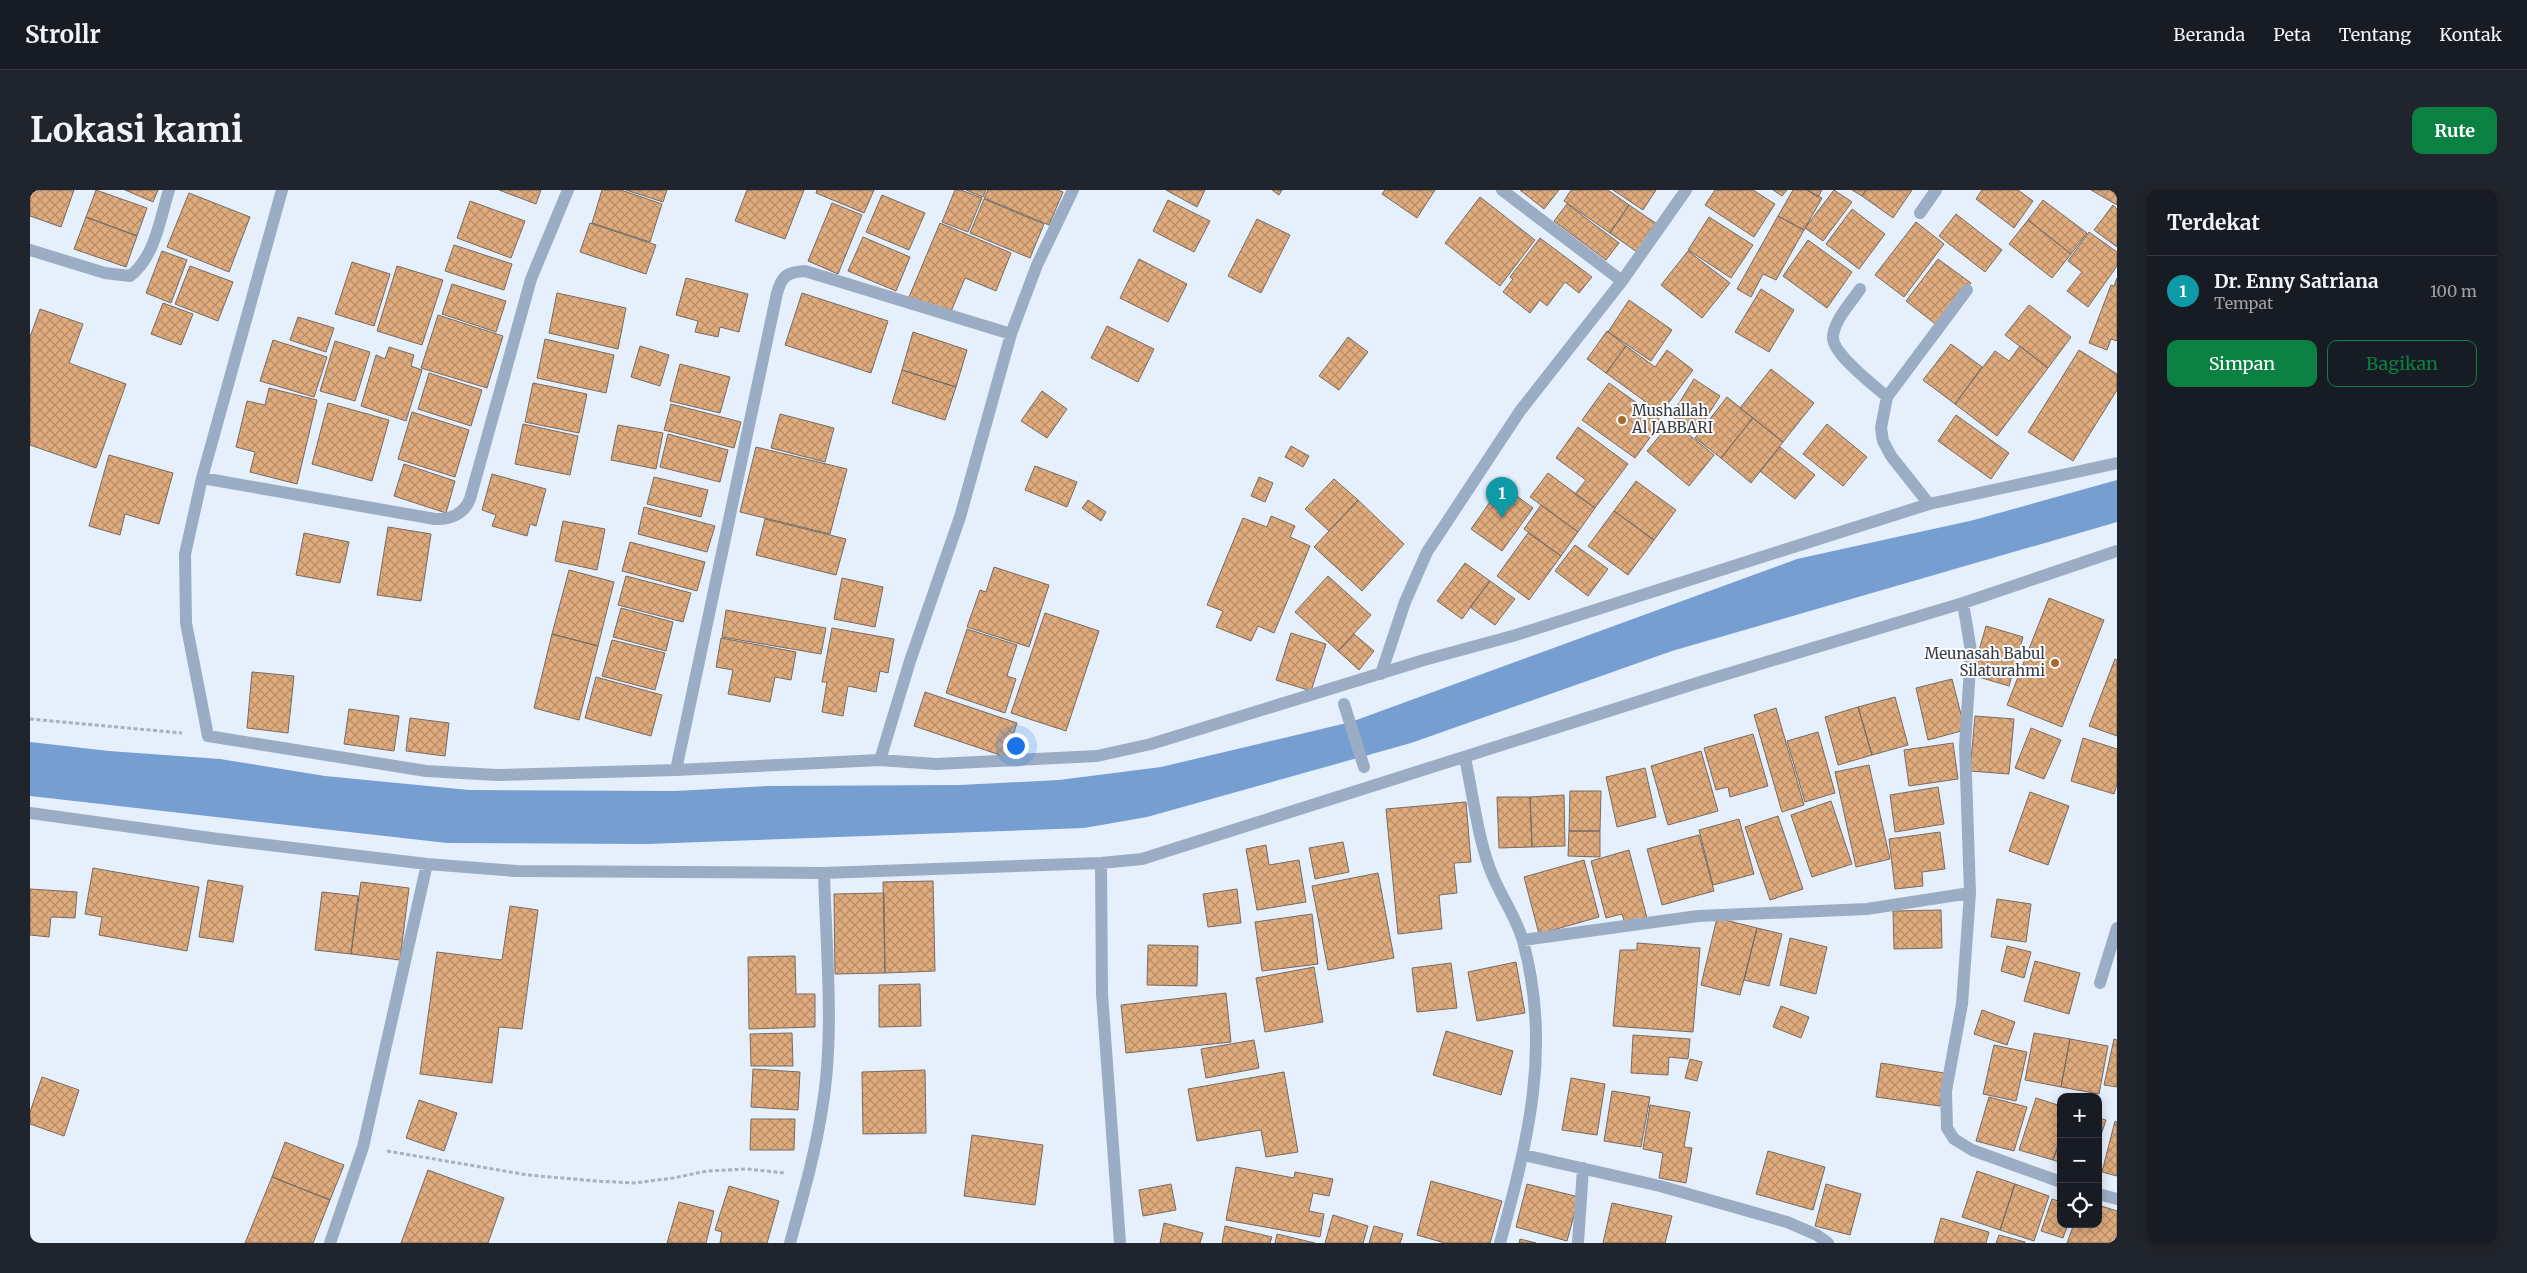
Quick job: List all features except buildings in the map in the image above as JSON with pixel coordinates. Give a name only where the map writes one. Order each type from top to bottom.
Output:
[{"type":"street","points":[[30,250],[105,273],[130,276],[143,263],[152,245],[169,190]]},
{"type":"street","points":[[282,190],[202,478],[185,554],[184,591],[186,623],[208,736],[426,771],[497,775],[676,770],[880,760],[936,764],[1097,756],[1151,744],[1424,660],[1526,632],[1929,504],[2117,463]]},
{"type":"street","points":[[202,478],[435,519],[443,520],[457,515],[467,506],[470,499],[531,279],[568,190]]},
{"type":"street","points":[[880,760],[910,661],[960,517],[1011,334],[1038,264],[1073,190]]},
{"type":"street","points":[[1502,190],[1622,281]]},
{"type":"street","points":[[1381,674],[1405,602],[1427,552],[1520,411],[1622,281],[1686,190]]},
{"type":"street","points":[[1920,213],[1936,190]]},
{"type":"street","points":[[676,770],[777,293],[787,274],[791,271],[805,271],[1011,334]]},
{"type":"street","points":[[1860,289],[1836,326],[1834,343],[1842,355],[1887,397]]},
{"type":"street","points":[[1929,504],[1891,456],[1883,441],[1882,428],[1887,397],[1967,290]]},
{"type":"street","points":[[30,812],[218,839],[427,864],[516,871],[824,873],[1101,863],[1142,859],[1697,683],[1963,603],[2117,551]]},
{"type":"street","points":[[1963,603],[1971,651],[1965,746],[1970,893],[1962,1004],[1946,1091],[1946,1128],[1954,1139],[1972,1150],[2057,1181]]},
{"type":"street","points":[[1344,704],[1364,767]]},
{"type":"street","points":[[1465,758],[1482,847],[1523,940],[1536,1005],[1538,1036],[1524,1155],[1500,1243]]},
{"type":"street","points":[[1101,863],[1102,994],[1120,1243]]},
{"type":"street","points":[[330,1243],[363,1147],[427,864]]},
{"type":"street","points":[[790,1243],[808,1176],[822,1108],[828,1037],[824,873]]},
{"type":"street","points":[[1523,940],[1698,916],[1868,908],[1970,893]]},
{"type":"street","points":[[2100,983],[2117,928]]},
{"type":"street","points":[[1524,1155],[1660,1186],[1787,1222],[1817,1235],[1828,1243]]},
{"type":"street","points":[[1578,1243],[1583,1168]]},
{"type":"street","points":[[2102,1195],[2117,1199]]},
{"type":"path","points":[[30,719],[208,736]]},
{"type":"path","points":[[363,1147],[528,1175],[596,1181],[634,1183],[673,1178],[707,1170],[747,1169],[808,1176]]},
{"type":"water","points":[[2117,480],[2117,522],[1672,651],[1411,743],[1147,817],[1084,828],[647,844],[447,843],[30,796],[30,742],[109,751],[220,759],[325,776],[469,790],[675,791],[767,786],[960,785],[1059,780],[1161,767],[1351,722],[1797,559],[1974,520]]},
{"type":"place","name":"Mushallah Al JABBARI","points":[[1622,420]]},
{"type":"place","name":"Dr. Enny Satriana","points":[[1502,518]]},
{"type":"place","name":"Meunasah Babul Silaturahmi","points":[[2055,663]]}]
